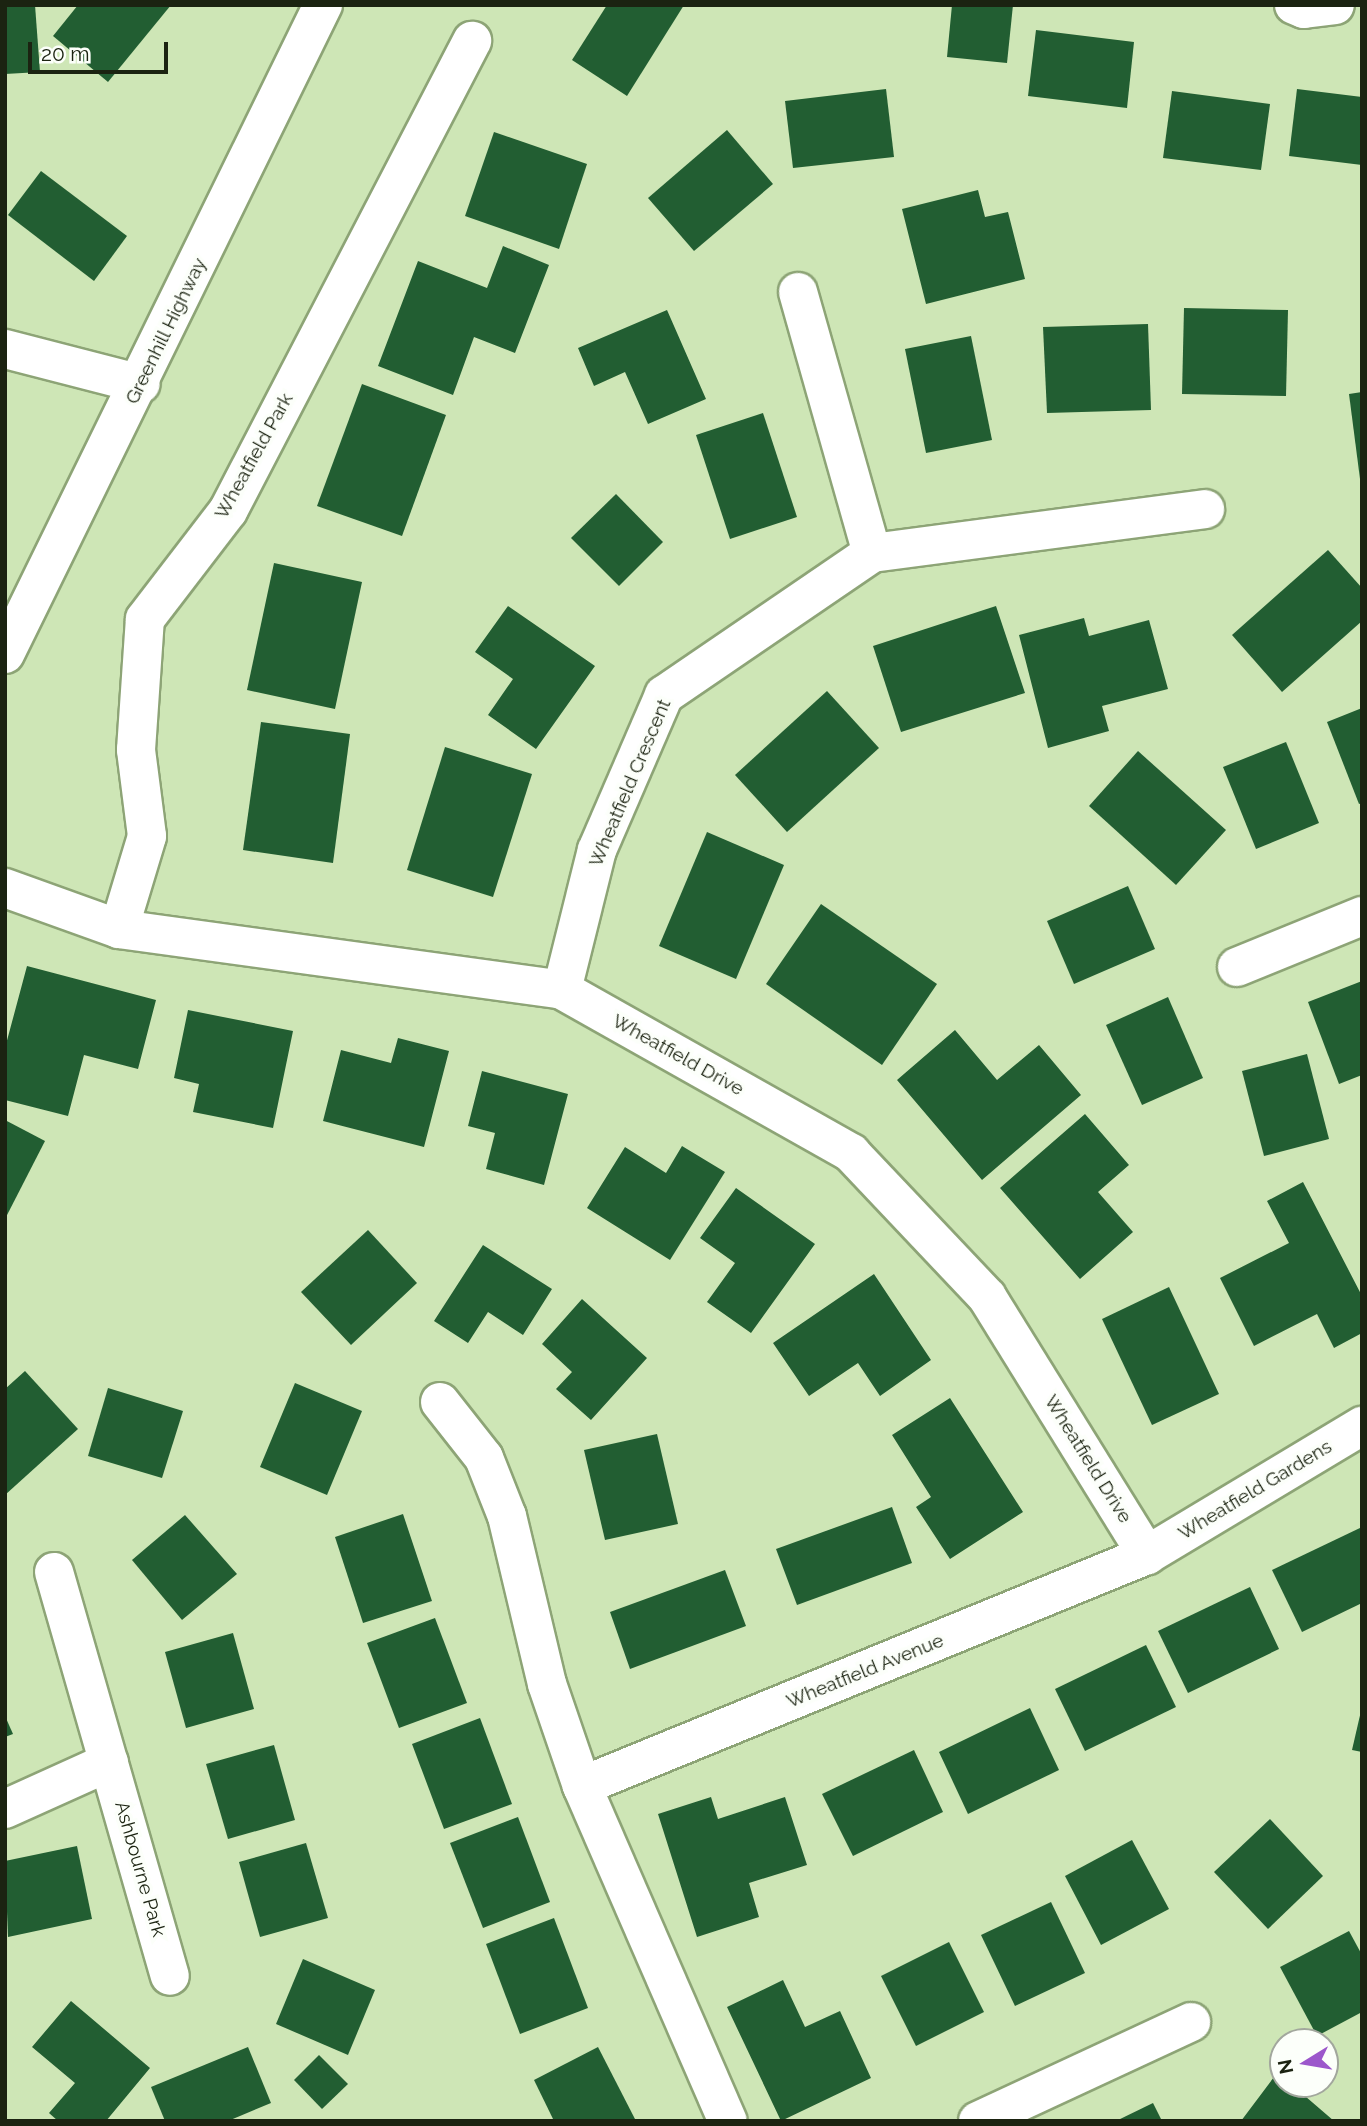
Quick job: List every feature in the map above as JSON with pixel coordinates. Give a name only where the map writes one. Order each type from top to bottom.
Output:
[{"type":"street","name":"Greenhill Highway","points":[[5,654],[141,384],[323,5]]},
{"type":"street","points":[[1294,5],[1304,9],[1335,5]]},
{"type":"street","name":"Wheatfield Park","points":[[119,929],[147,836],[136,750],[145,619],[228,511],[472,41]]},
{"type":"street","points":[[798,292],[872,553]]},
{"type":"street","points":[[5,349],[141,384]]},
{"type":"street","name":"Wheatfield Crescent","points":[[562,990],[597,850],[664,695],[872,553],[1205,509]]},
{"type":"street","name":"Wheatfield Drive","points":[[5,888],[119,929],[562,990],[851,1153],[987,1297],[1147,1555]]},
{"type":"street","points":[[1237,967],[1362,916]]},
{"type":"street","points":[[440,1402],[484,1458],[507,1516],[547,1684],[582,1786],[728,2121]]},
{"type":"street","name":"Wheatfield Gardens","points":[[1147,1555],[1362,1426]]},
{"type":"street","name":"Wheatfield Avenue","points":[[582,1786],[1147,1555]]},
{"type":"street","name":"Ashbourne Park","points":[[54,1572],[170,1976]]},
{"type":"street","points":[[5,1809],[109,1762]]},
{"type":"street","points":[[978,2121],[1191,2022]]},
{"type":"building","points":[[5,5],[35,5],[40,72],[5,74]]},
{"type":"building","points":[[78,5],[171,5],[108,82],[53,36]]},
{"type":"building","points":[[607,5],[684,5],[627,96],[572,60]]},
{"type":"building","points":[[952,5],[1013,5],[1007,63],[947,57]]},
{"type":"building","points":[[1036,30],[1134,42],[1127,108],[1028,96]]},
{"type":"building","points":[[886,89],[894,157],[793,168],[785,101]]},
{"type":"building","points":[[1297,89],[1362,97],[1362,165],[1289,156]]},
{"type":"building","points":[[1172,91],[1270,104],[1261,170],[1163,158]]},
{"type":"building","points":[[727,130],[773,184],[694,251],[648,198]]},
{"type":"building","points":[[494,132],[587,164],[559,249],[465,216]]},
{"type":"building","points":[[41,171],[127,236],[94,281],[8,215]]},
{"type":"building","points":[[978,190],[985,217],[1008,212],[1025,279],[926,304],[902,209]]},
{"type":"building","points":[[503,246],[549,265],[515,353],[474,337],[453,395],[378,366],[418,261],[487,288]]},
{"type":"building","points":[[1184,308],[1288,310],[1286,396],[1182,394]]},
{"type":"building","points":[[667,310],[706,399],[648,424],[625,372],[594,386],[578,348]]},
{"type":"building","points":[[1148,324],[1151,410],[1047,413],[1043,327]]},
{"type":"building","points":[[971,336],[992,440],[926,453],[905,349]]},
{"type":"building","points":[[362,384],[446,415],[402,536],[317,506]]},
{"type":"building","points":[[1362,392],[1362,479],[1360,479],[1349,394]]},
{"type":"building","points":[[763,413],[797,517],[730,539],[696,435]]},
{"type":"building","points":[[616,494],[663,542],[619,586],[571,538]]},
{"type":"building","points":[[1328,550],[1362,588],[1362,621],[1282,692],[1232,635]]},
{"type":"building","points":[[274,563],[362,582],[335,709],[247,690]]},
{"type":"building","points":[[508,606],[595,666],[536,749],[488,715],[513,679],[475,652]]},
{"type":"building","points":[[996,606],[1025,693],[901,732],[873,646]]},
{"type":"building","points":[[1084,618],[1089,636],[1149,620],[1168,689],[1102,706],[1109,731],[1048,748],[1019,635]]},
{"type":"building","points":[[827,691],[879,748],[787,832],[735,775]]},
{"type":"building","points":[[1362,708],[1362,803],[1359,804],[1327,722]]},
{"type":"building","points":[[261,722],[350,734],[333,863],[243,850]]},
{"type":"building","points":[[1286,742],[1319,823],[1256,849],[1223,767]]},
{"type":"building","points":[[445,747],[532,774],[493,897],[407,870]]},
{"type":"building","points":[[1138,751],[1226,830],[1176,885],[1089,806]]},
{"type":"building","points":[[707,832],[784,865],[736,979],[659,946]]},
{"type":"building","points":[[1128,886],[1155,949],[1074,984],[1047,921]]},
{"type":"building","points":[[821,904],[937,984],[882,1065],[766,984]]},
{"type":"building","points":[[27,966],[156,1000],[138,1069],[84,1055],[68,1116],[5,1100],[5,1048]]},
{"type":"building","points":[[1362,981],[1362,1075],[1339,1084],[1308,1002]]},
{"type":"building","points":[[1168,997],[1203,1078],[1142,1105],[1106,1025]]},
{"type":"building","points":[[188,1010],[293,1031],[273,1128],[193,1112],[199,1084],[174,1078]]},
{"type":"building","points":[[955,1030],[997,1080],[1039,1045],[1081,1095],[982,1180],[897,1080]]},
{"type":"building","points":[[398,1038],[449,1051],[424,1147],[323,1121],[341,1050],[391,1063]]},
{"type":"building","points":[[1307,1054],[1329,1139],[1264,1156],[1242,1071]]},
{"type":"building","points":[[482,1071],[568,1094],[544,1185],[486,1169],[495,1133],[468,1126]]},
{"type":"building","points":[[1085,1114],[1129,1165],[1098,1192],[1133,1232],[1080,1279],[1000,1188]]},
{"type":"building","points":[[5,1120],[45,1141],[5,1219]]},
{"type":"building","points":[[682,1146],[725,1172],[670,1260],[587,1208],[625,1147],[666,1173]]},
{"type":"building","points":[[1303,1182],[1362,1296],[1362,1333],[1334,1348],[1317,1314],[1254,1346],[1220,1278],[1289,1243],[1267,1201]]},
{"type":"building","points":[[736,1188],[815,1244],[751,1333],[707,1302],[735,1263],[700,1238]]},
{"type":"building","points":[[368,1230],[417,1283],[351,1345],[301,1292]]},
{"type":"building","points":[[483,1245],[552,1289],[523,1335],[488,1312],[468,1343],[434,1321]]},
{"type":"building","points":[[874,1274],[931,1360],[880,1396],[858,1363],[809,1396],[773,1343]]},
{"type":"building","points":[[1169,1287],[1219,1394],[1152,1425],[1102,1319]]},
{"type":"building","points":[[582,1299],[647,1358],[591,1420],[556,1389],[572,1372],[542,1344]]},
{"type":"building","points":[[25,1371],[78,1429],[5,1495],[5,1389]]},
{"type":"building","points":[[295,1383],[362,1411],[327,1495],[260,1467]]},
{"type":"building","points":[[108,1388],[183,1411],[162,1478],[88,1456]]},
{"type":"building","points":[[950,1398],[1023,1512],[950,1559],[916,1507],[931,1497],[892,1435]]},
{"type":"building","points":[[657,1434],[678,1524],[605,1540],[584,1450]]},
{"type":"building","points":[[892,1507],[912,1563],[797,1605],[776,1549]]},
{"type":"building","points":[[403,1514],[432,1601],[363,1623],[335,1537]]},
{"type":"building","points":[[185,1515],[237,1574],[182,1620],[132,1560]]},
{"type":"building","points":[[1362,1527],[1362,1603],[1302,1632],[1272,1570]]},
{"type":"building","points":[[725,1570],[746,1626],[630,1669],[610,1612]]},
{"type":"building","points":[[1250,1587],[1279,1649],[1188,1693],[1158,1631]]},
{"type":"building","points":[[435,1618],[467,1703],[399,1728],[367,1643]]},
{"type":"building","points":[[233,1633],[254,1709],[186,1728],[165,1652]]},
{"type":"building","points":[[1146,1645],[1176,1707],[1085,1751],[1055,1689]]},
{"type":"building","points":[[1030,1708],[1059,1770],[968,1814],[939,1752]]},
{"type":"building","points":[[1362,1711],[1362,1752],[1352,1750]]},
{"type":"building","points":[[5,1716],[13,1734],[5,1737]]},
{"type":"building","points":[[480,1718],[512,1804],[444,1829],[412,1744]]},
{"type":"building","points":[[274,1745],[295,1820],[228,1839],[206,1764]]},
{"type":"building","points":[[914,1750],[943,1812],[853,1856],[822,1794]]},
{"type":"building","points":[[711,1797],[718,1819],[785,1797],[807,1865],[749,1883],[759,1917],[697,1937],[658,1814]]},
{"type":"building","points":[[518,1817],[550,1902],[483,1928],[450,1843]]},
{"type":"building","points":[[1270,1819],[1323,1876],[1268,1929],[1214,1872]]},
{"type":"building","points":[[1132,1840],[1169,1909],[1101,1945],[1065,1876]]},
{"type":"building","points":[[306,1843],[328,1918],[260,1937],[239,1862]]},
{"type":"building","points":[[77,1846],[92,1919],[8,1937],[5,1861]]},
{"type":"building","points":[[1051,1902],[1085,1973],[1015,2006],[981,1935]]},
{"type":"building","points":[[554,1918],[588,2008],[520,2034],[486,1944]]},
{"type":"building","points":[[1349,1931],[1362,1955],[1362,2012],[1332,2028],[1313,2028],[1280,1967]]},
{"type":"building","points":[[949,1942],[984,2012],[916,2046],[881,1976]]},
{"type":"building","points":[[303,1959],[375,1990],[348,2055],[276,2024]]},
{"type":"building","points":[[783,1980],[805,2027],[840,2011],[871,2078],[781,2121],[727,2007]]},
{"type":"building","points":[[71,2001],[150,2068],[106,2121],[58,2121],[49,2113],[75,2083],[32,2047]]},
{"type":"building","points":[[248,2047],[271,2103],[228,2121],[165,2121],[151,2087]]},
{"type":"building","points":[[598,2047],[636,2121],[554,2121],[534,2080]]},
{"type":"building","points":[[319,2055],[348,2084],[322,2109],[294,2080]]},
{"type":"building","points":[[1269,2084],[1269,2098],[1307,2098],[1334,2121],[1241,2121]]},
{"type":"building","points":[[1153,2103],[1162,2121],[1116,2121]]}]
